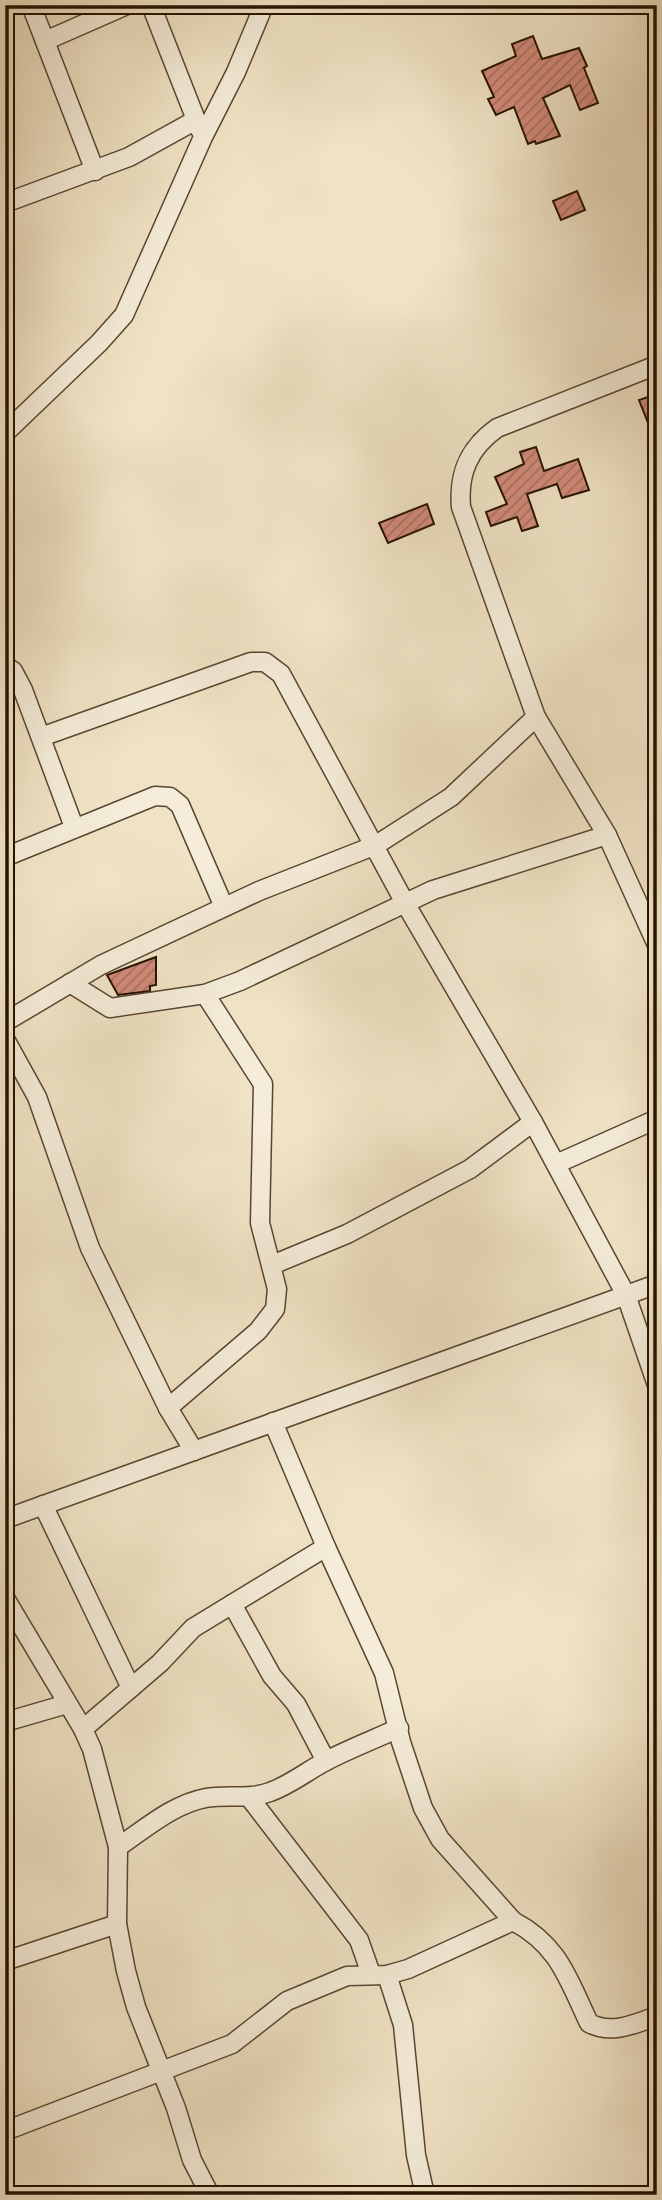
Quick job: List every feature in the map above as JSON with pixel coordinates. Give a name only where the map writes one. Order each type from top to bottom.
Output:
[{"type":"street","points":[[31,5],[95,171]]},
{"type":"street","points":[[45,41],[127,5]]},
{"type":"street","points":[[151,5],[199,128]]},
{"type":"street","points":[[5,433],[99,343],[124,315],[199,128],[236,72],[264,5]]},
{"type":"street","points":[[5,202],[95,171],[199,128]]},
{"type":"street","points":[[657,365],[497,428],[474,449],[461,477],[459,492],[463,515],[536,717],[607,835],[657,945]]},
{"type":"street","points":[[41,737],[251,662],[265,662],[281,674],[376,845],[405,903],[533,1122],[626,1294],[657,1385]]},
{"type":"street","points":[[5,666],[13,671],[23,690],[74,827]]},
{"type":"street","points":[[5,1022],[101,965],[259,891],[376,845],[451,797],[536,717]]},
{"type":"street","points":[[5,857],[155,796],[170,797],[180,804],[224,907]]},
{"type":"street","points":[[70,983],[110,1008],[205,994],[240,981],[433,890],[607,835]]},
{"type":"street","points":[[168,1408],[258,1331],[275,1309],[277,1289],[260,1223],[263,1084],[205,994]]},
{"type":"street","points":[[5,1039],[37,1097],[90,1248],[168,1408],[194,1451]]},
{"type":"street","points":[[556,1164],[657,1119]]},
{"type":"street","points":[[272,1265],[347,1234],[470,1170],[533,1122]]},
{"type":"street","points":[[5,1519],[657,1284]]},
{"type":"street","points":[[273,1422],[384,1673],[404,1752],[422,1808],[440,1839],[513,1921],[526,1927],[552,1950],[589,2023],[599,2028],[611,2029],[627,2027],[657,2016]]},
{"type":"street","points":[[43,1505],[131,1688]]},
{"type":"street","points":[[83,1729],[160,1663],[193,1628],[326,1547]]},
{"type":"street","points":[[5,1598],[83,1729],[92,1749],[118,1847],[117,1924],[126,1971],[136,2007],[192,2160],[210,2195]]},
{"type":"street","points":[[232,1604],[272,1676],[296,1704],[326,1761]]},
{"type":"street","points":[[5,1722],[67,1704]]},
{"type":"street","points":[[118,1847],[173,1810],[190,1802],[208,1797],[248,1797],[268,1793],[326,1761],[399,1728]]},
{"type":"street","points":[[248,1797],[359,1940],[403,2025],[416,2155],[425,2195]]},
{"type":"street","points":[[5,2131],[232,2044],[287,2001],[347,1976],[379,1975],[408,1969],[513,1921]]},
{"type":"street","points":[[5,1961],[117,1924]]},
{"type":"building","points":[[533,36],[542,59],[579,48],[598,103],[580,110],[570,85],[543,98],[560,136],[528,144],[514,107],[496,115],[488,99],[494,97],[482,71],[516,56],[512,44]]},
{"type":"building","points":[[577,191],[585,210],[561,220],[553,201]]},
{"type":"building","points":[[657,394],[657,442],[656,443],[639,400]]},
{"type":"building","points":[[536,447],[544,471],[578,459],[589,490],[562,498],[557,484],[527,494],[538,526],[522,531],[517,517],[491,526],[486,512],[507,504],[495,477],[524,464],[520,452]]},
{"type":"building","points":[[427,504],[434,524],[388,543],[379,523]]},
{"type":"building","points":[[156,957],[156,985],[150,986],[150,991],[118,995],[107,975]]}]
